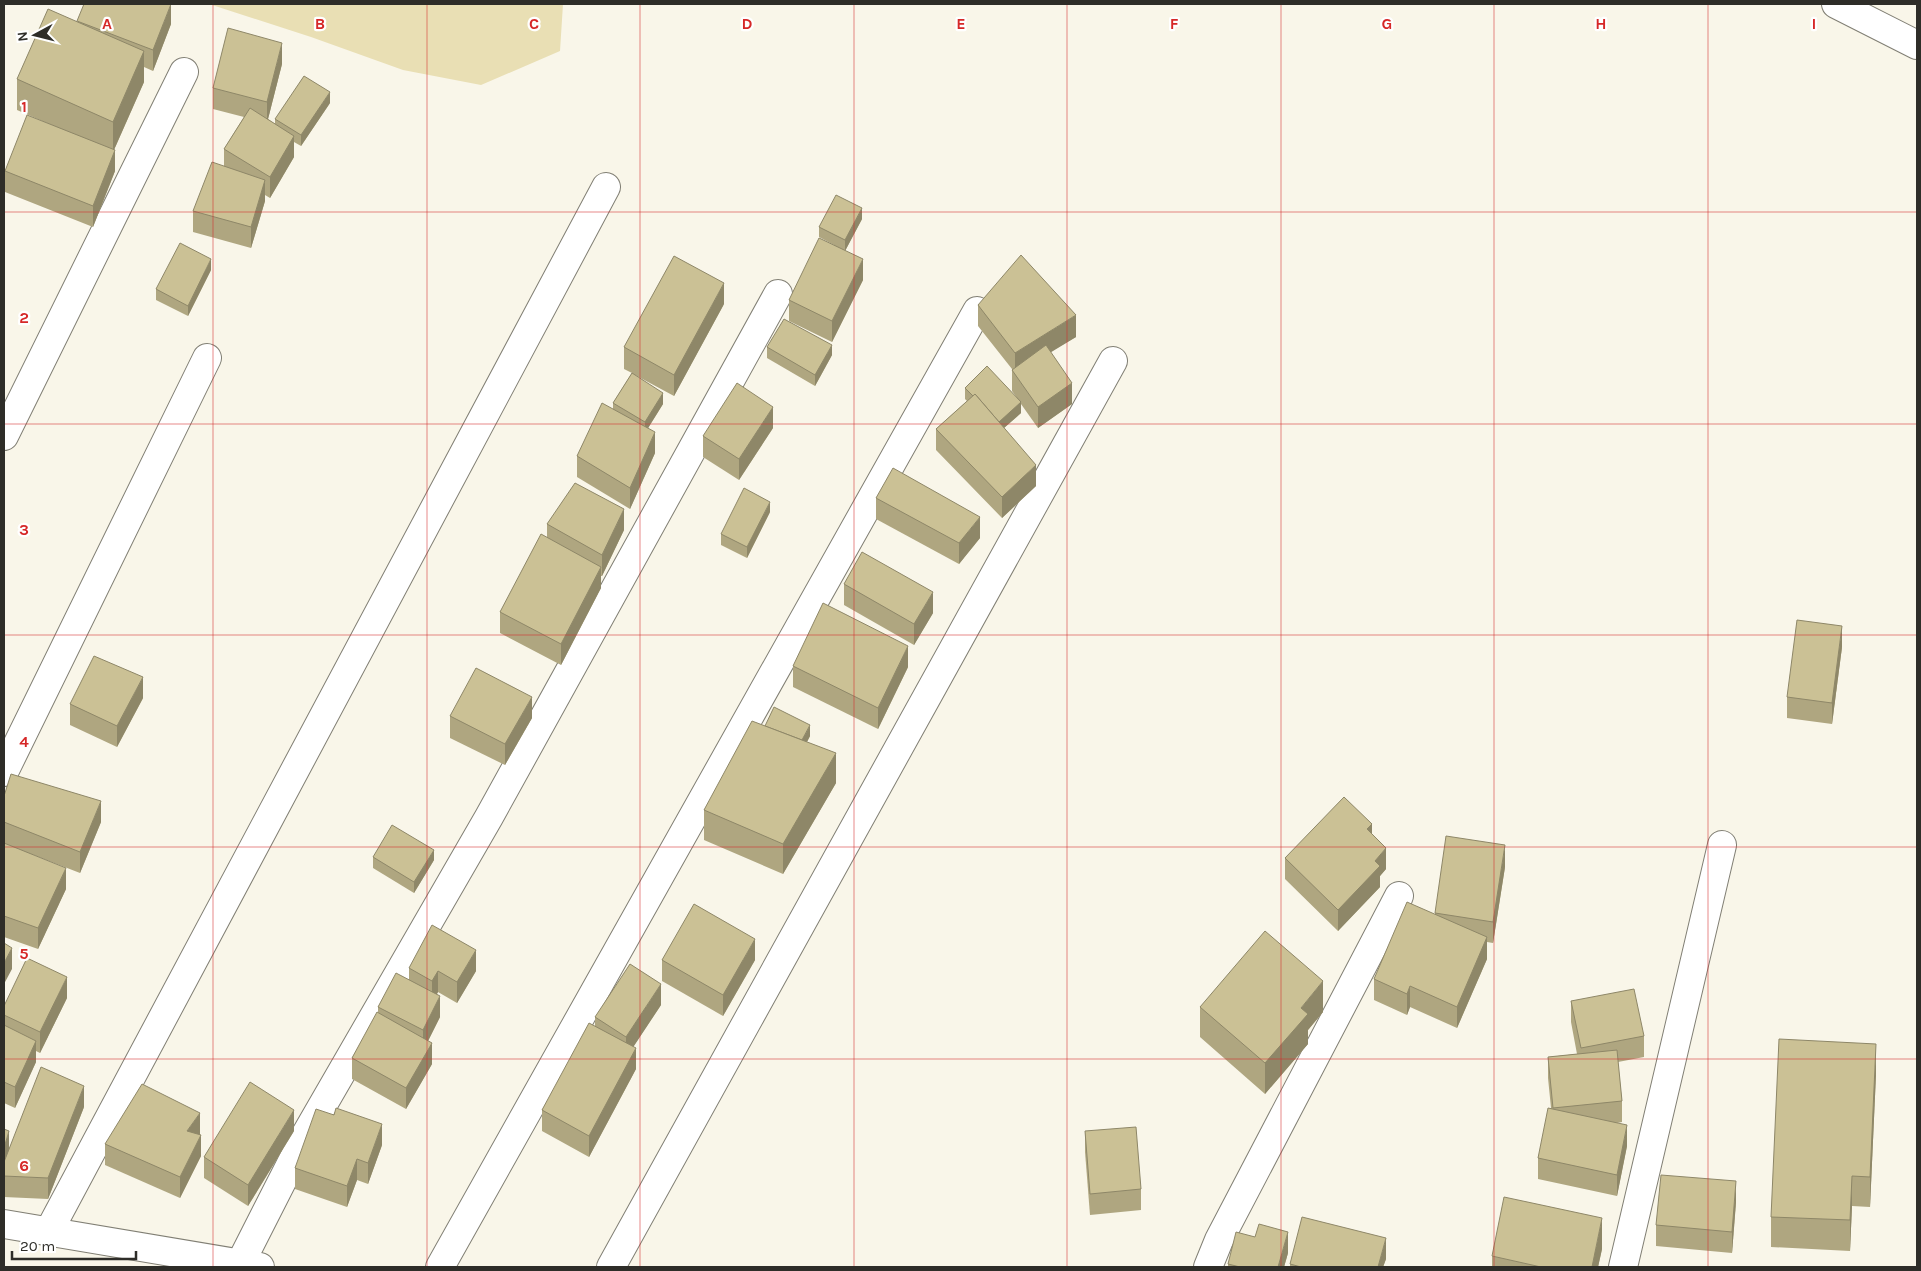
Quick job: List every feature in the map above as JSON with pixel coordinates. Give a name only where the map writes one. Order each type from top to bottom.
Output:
[{"type":"street","points":[[1836,4],[1917,45]]},
{"type":"street","points":[[4,436],[184,72]]},
{"type":"street","points":[[48,1231],[606,187]]},
{"type":"street","points":[[4,1224],[250,1266],[306,1134],[489,817],[778,294]]},
{"type":"street","points":[[440,1267],[976,311]]},
{"type":"street","points":[[4,772],[207,358]]},
{"type":"street","points":[[611,1267],[1113,361]]},
{"type":"street","points":[[1623,1267],[1722,845]]},
{"type":"street","points":[[1208,1267],[1219,1240],[1399,896]]},
{"type":"shaded area","points":[[209,4],[563,4],[560,51],[481,85],[403,70],[311,37]]},
{"type":"building","points":[[84,4],[171,4],[153,50],[77,21]]},
{"type":"building","points":[[48,9],[144,51],[113,122],[17,79]]},
{"type":"building","points":[[228,28],[282,43],[267,102],[213,88]]},
{"type":"building","points":[[304,76],[330,92],[301,135],[275,119]]},
{"type":"building","points":[[250,108],[294,136],[270,177],[224,149]]},
{"type":"building","points":[[27,115],[115,150],[93,206],[5,171]]},
{"type":"building","points":[[212,162],[265,180],[251,227],[193,211]]},
{"type":"building","points":[[836,195],[862,208],[845,240],[819,227]]},
{"type":"building","points":[[819,238],[863,259],[832,321],[789,300]]},
{"type":"building","points":[[180,243],[211,259],[188,306],[156,289]]},
{"type":"building","points":[[1021,255],[1076,315],[1015,353],[978,305]]},
{"type":"building","points":[[674,256],[724,283],[674,375],[624,347]]},
{"type":"building","points":[[784,319],[832,345],[815,375],[767,347]]},
{"type":"building","points":[[1046,345],[1072,383],[1038,407],[1012,370]]},
{"type":"building","points":[[987,366],[1021,402],[999,422],[975,394],[973,396],[965,388]]},
{"type":"building","points":[[632,373],[663,393],[645,422],[613,403]]},
{"type":"building","points":[[737,383],[773,407],[739,459],[703,436]]},
{"type":"building","points":[[975,394],[1036,465],[1002,497],[936,429]]},
{"type":"building","points":[[602,403],[655,432],[630,488],[577,456]]},
{"type":"building","points":[[893,468],[980,517],[959,543],[876,498]]},
{"type":"building","points":[[575,483],[624,509],[602,555],[547,524]]},
{"type":"building","points":[[744,488],[770,502],[747,547],[721,534]]},
{"type":"building","points":[[541,534],[601,567],[561,644],[500,612]]},
{"type":"building","points":[[862,552],[933,592],[914,624],[844,584]]},
{"type":"building","points":[[823,603],[908,646],[878,708],[793,666]]},
{"type":"building","points":[[1797,620],[1842,626],[1832,703],[1787,697]]},
{"type":"building","points":[[94,656],[143,677],[117,726],[70,704]]},
{"type":"building","points":[[476,668],[532,697],[505,744],[450,716]]},
{"type":"building","points":[[774,707],[810,725],[802,740],[765,726]]},
{"type":"building","points":[[752,721],[836,753],[783,844],[704,810]]},
{"type":"building","points":[[11,774],[101,801],[80,852],[4,822],[4,796]]},
{"type":"building","points":[[1344,797],[1372,824],[1367,829],[1386,848],[1375,861],[1380,866],[1338,910],[1285,858]]},
{"type":"building","points":[[392,825],[434,850],[414,882],[373,857]]},
{"type":"building","points":[[1446,836],[1505,845],[1493,922],[1435,913]]},
{"type":"building","points":[[4,843],[66,868],[38,928],[4,916]]},
{"type":"building","points":[[1407,902],[1487,937],[1457,1007],[1410,986],[1407,994],[1374,979]]},
{"type":"building","points":[[694,904],[755,939],[723,995],[662,960]]},
{"type":"building","points":[[432,925],[476,950],[457,982],[438,971],[432,981],[409,968]]},
{"type":"building","points":[[1265,931],[1323,981],[1301,1008],[1308,1014],[1265,1063],[1200,1007]]},
{"type":"building","points":[[4,943],[12,948],[4,963]]},
{"type":"building","points":[[27,958],[67,977],[40,1032],[4,1015],[4,1006]]},
{"type":"building","points":[[630,964],[661,984],[626,1037],[595,1017]]},
{"type":"building","points":[[396,973],[440,996],[423,1030],[378,1007]]},
{"type":"building","points":[[1634,989],[1644,1036],[1581,1048],[1571,1001]]},
{"type":"building","points":[[377,1012],[432,1043],[406,1088],[352,1058]]},
{"type":"building","points":[[589,1023],[636,1048],[589,1136],[542,1110]]},
{"type":"building","points":[[4,1025],[36,1041],[15,1087],[4,1082]]},
{"type":"building","points":[[1779,1039],[1876,1044],[1870,1177],[1852,1176],[1850,1220],[1771,1217]]},
{"type":"building","points":[[1617,1050],[1622,1101],[1553,1108],[1548,1057]]},
{"type":"building","points":[[41,1067],[84,1086],[48,1178],[4,1176],[4,1162]]},
{"type":"building","points":[[250,1082],[294,1110],[248,1185],[204,1157]]},
{"type":"building","points":[[142,1084],[200,1113],[187,1131],[201,1135],[180,1177],[105,1144]]},
{"type":"building","points":[[336,1108],[382,1124],[368,1163],[357,1159],[347,1186],[295,1168],[316,1109],[334,1115]]},
{"type":"building","points":[[1548,1108],[1627,1125],[1617,1175],[1538,1158]]},
{"type":"building","points":[[1136,1127],[1141,1189],[1090,1194],[1085,1131]]},
{"type":"building","points":[[4,1129],[9,1131],[4,1148]]},
{"type":"building","points":[[1661,1175],[1736,1181],[1732,1232],[1656,1225]]},
{"type":"building","points":[[1504,1197],[1602,1218],[1592,1267],[1541,1267],[1492,1256]]},
{"type":"building","points":[[1302,1217],[1386,1238],[1378,1267],[1301,1267],[1290,1264]]},
{"type":"building","points":[[1259,1224],[1288,1232],[1278,1267],[1240,1267],[1228,1264],[1236,1232],[1255,1237]]}]
